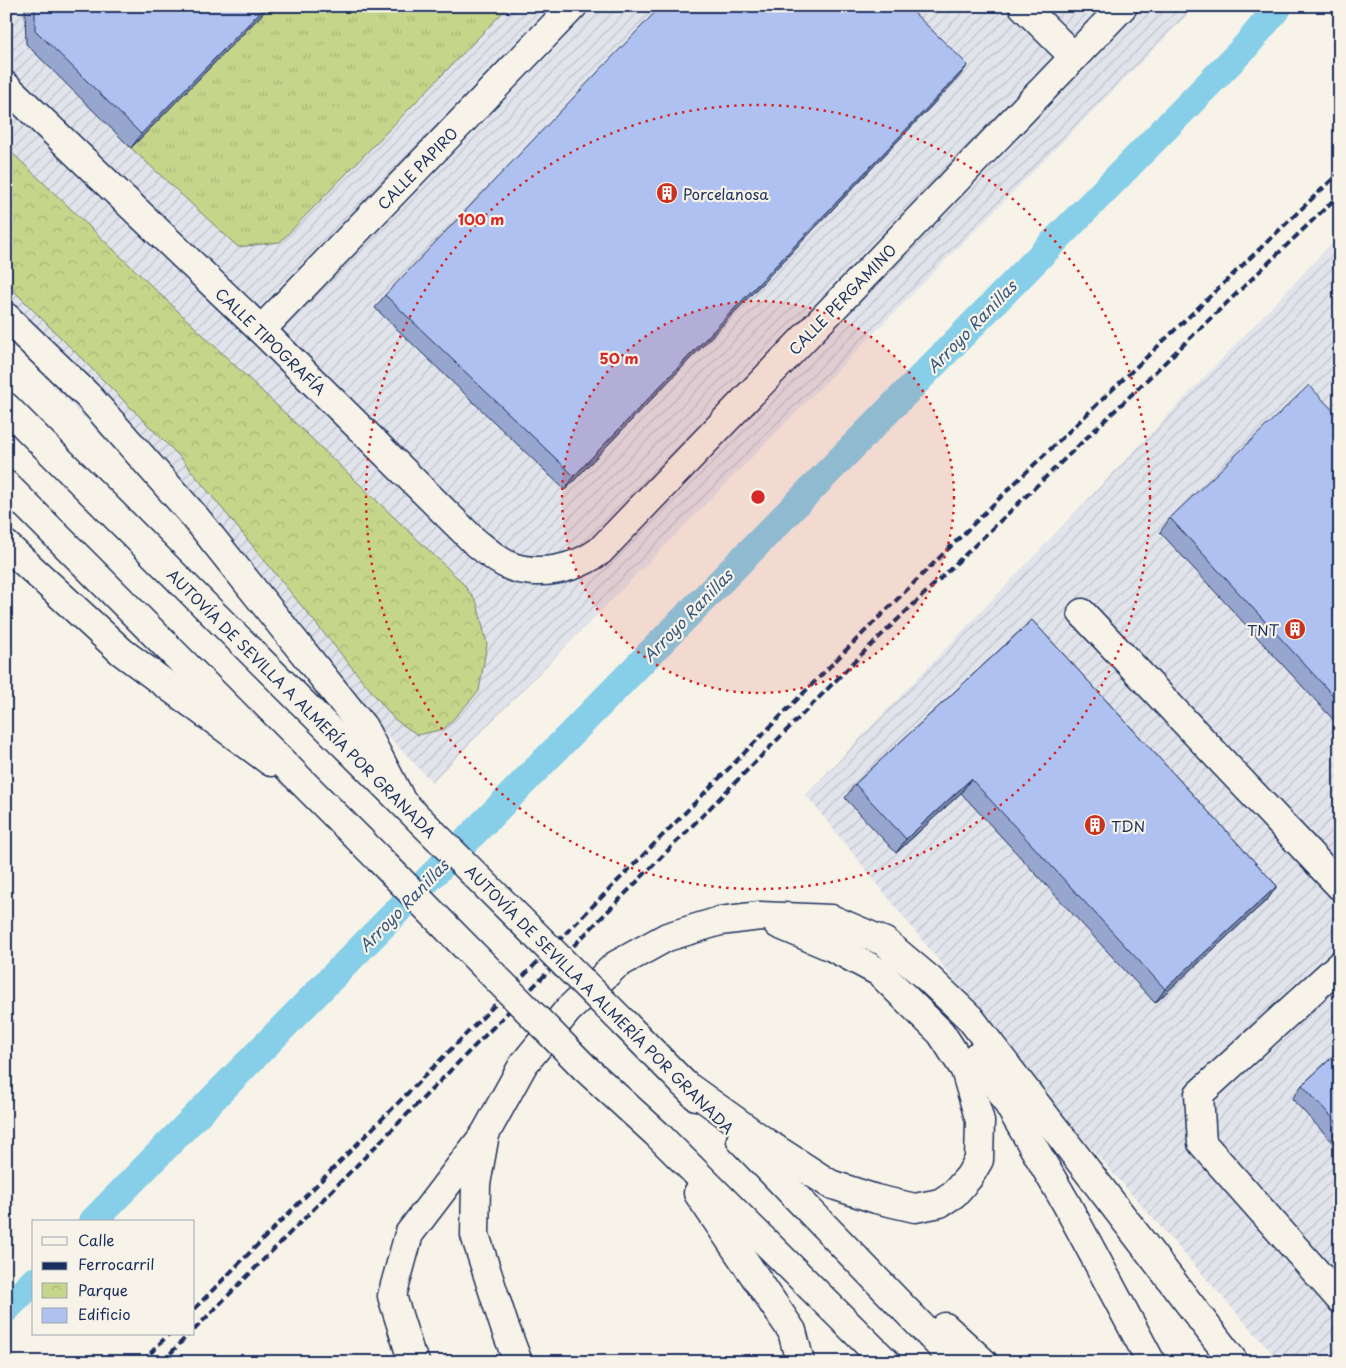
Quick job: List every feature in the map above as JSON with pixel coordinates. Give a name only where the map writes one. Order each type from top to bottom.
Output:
[{"type":"main road","name":"CALLE PAPIRO","points":[[261,330],[573,6]]},
{"type":"main road","points":[[1023,6],[1074,56]]},
{"type":"main road","name":"CALLE PERGAMINO","points":[[549,571],[575,565],[600,551],[1123,6]]},
{"type":"main road","name":"CALLE TIPOGRAFÍA","points":[[6,86],[261,330],[473,540],[505,564],[518,569],[549,571]]},
{"type":"main road","points":[[6,317],[88,396],[195,517],[364,727],[412,812]]},
{"type":"main road","name":"AUTOVÍA DE SEVILLA A ALMERÍA POR GRANADA","points":[[6,407],[760,1159],[956,1362]]},
{"type":"main road","points":[[6,485],[585,1068],[657,1134],[886,1362]]},
{"type":"main road","points":[[6,545],[122,652],[314,794]]},
{"type":"main road","points":[[1082,612],[1340,886]]},
{"type":"main road","points":[[684,1084],[765,1142],[830,1184],[876,1199],[915,1208],[940,1203],[954,1194],[969,1177],[979,1160],[980,1121],[968,1078],[965,1070],[941,1033],[879,972],[832,947],[760,916]]},
{"type":"main road","points":[[760,916],[835,933],[887,961],[952,1024],[992,1076],[1066,1203],[1151,1362]]},
{"type":"main road","points":[[415,1362],[410,1353],[392,1296],[409,1234],[485,1134],[523,1066],[568,1010],[616,965],[667,936],[720,921],[760,916],[831,919],[885,942],[929,979],[970,1018],[1234,1362]]},
{"type":"main road","points":[[1340,965],[1199,1094],[1202,1143],[1340,1299]]},
{"type":"main road","points":[[485,1134],[476,1184],[475,1235],[518,1362]]},
{"type":"main road","points":[[657,1134],[750,1266],[792,1331],[800,1362]]},
{"type":"main road","points":[[760,1159],[983,1362]]},
{"type":"shaded area","points":[[6,6],[1196,6],[432,782],[6,336]]},
{"type":"shaded area","points":[[1340,235],[1340,1362],[1280,1362],[1067,1121],[806,795]]},
{"type":"green space","points":[[270,6],[509,6],[280,242],[238,247],[131,148]]},
{"type":"green space","points":[[6,147],[461,581],[477,603],[487,644],[479,691],[444,729],[418,735],[394,719],[180,457],[6,283]]},
{"type":"building","points":[[35,6],[266,6],[141,134],[35,30]]},
{"type":"building","name":"Porcelanosa","points":[[661,6],[907,6],[968,65],[574,476],[385,295]]},
{"type":"building","name":"TNT","points":[[1309,385],[1340,418],[1340,703],[1170,518]]},
{"type":"building","name":"TDN","points":[[1032,620],[1277,886],[1165,989],[971,779],[906,839],[855,784]]},
{"type":"building","points":[[1340,1050],[1340,1126],[1302,1085]]},
{"type":"waterway","name":"Arroyo Ranillas","points":[[94,1220],[1246,46],[1279,6]]},
{"type":"waterway","name":"Arroyo Ranillas","points":[[6,1309],[32,1283]]},
{"type":"railway","points":[[195,1308],[856,640],[1016,482],[1340,172]]},
{"type":"railway","points":[[195,1329],[866,650],[1340,194]]},
{"type":"railway","points":[[142,1362],[167,1336]]},
{"type":"railway","points":[[162,1362],[187,1336]]},
{"type":"place","name":"Porcelanosa","points":[[667,193]]},
{"type":"place","name":"TNT","points":[[1295,629]]},
{"type":"place","name":"TDN","points":[[1095,825]]}]
